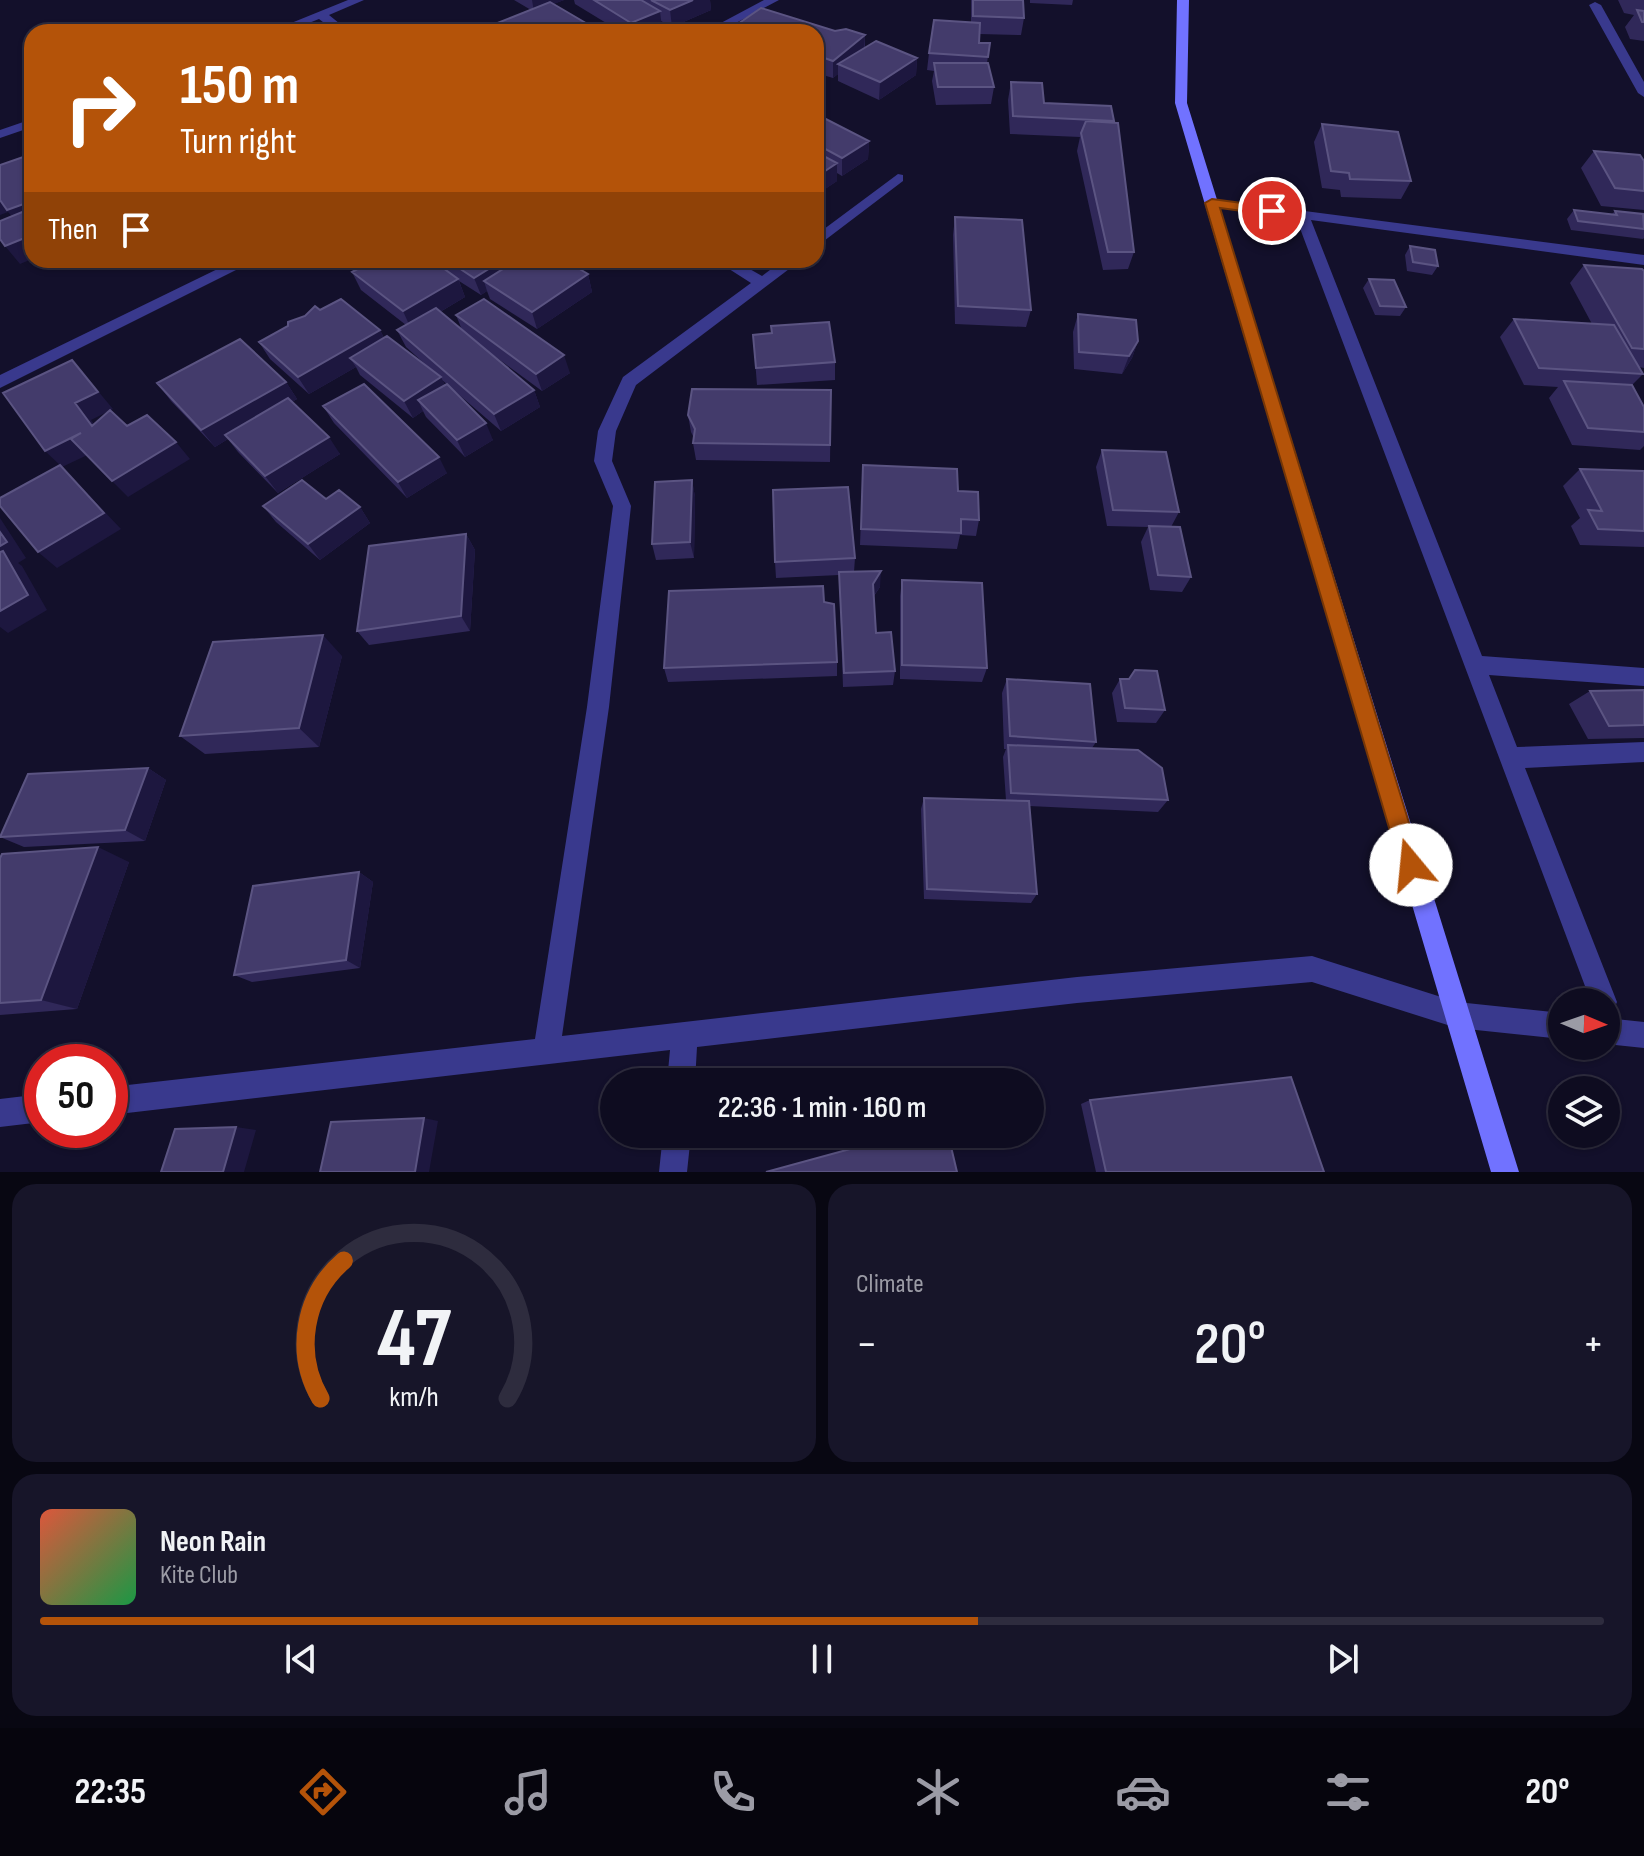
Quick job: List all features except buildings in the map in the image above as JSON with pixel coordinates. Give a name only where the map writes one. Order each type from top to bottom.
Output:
[{"type":"main road","points":[[1183,0],[1181,103],[1505,1172]]},
{"type":"street","points":[[297,24],[358,0]]},
{"type":"street","points":[[726,24],[773,0]]},
{"type":"street","points":[[1595,5],[1644,93]]},
{"type":"street","points":[[321,15],[333,24]]},
{"type":"street","points":[[0,134],[24,126]]},
{"type":"street","points":[[824,236],[898,178]]},
{"type":"street","points":[[1212,203],[1644,260]]},
{"type":"street","points":[[1302,215],[1597,988]]},
{"type":"street","points":[[0,382],[232,268]]},
{"type":"street","points":[[737,268],[763,283]]},
{"type":"street","points":[[546,1052],[598,707],[622,506],[603,461],[607,431],[629,381],[783,268]]},
{"type":"street","points":[[1475,665],[1644,677]]},
{"type":"street","points":[[1510,758],[1644,752]]},
{"type":"street","points":[[128,1099],[1077,990],[1312,969],[1457,1015],[1548,1025]]},
{"type":"street","points":[[1620,1024],[1644,1035]]},
{"type":"street","points":[[682,1068],[685,1036]]},
{"type":"street","points":[[0,1113],[24,1110]]},
{"type":"street","points":[[673,1172],[676,1148]]},
{"type":"route","points":[[1272,211],[1212,203],[1411,865]]}]
